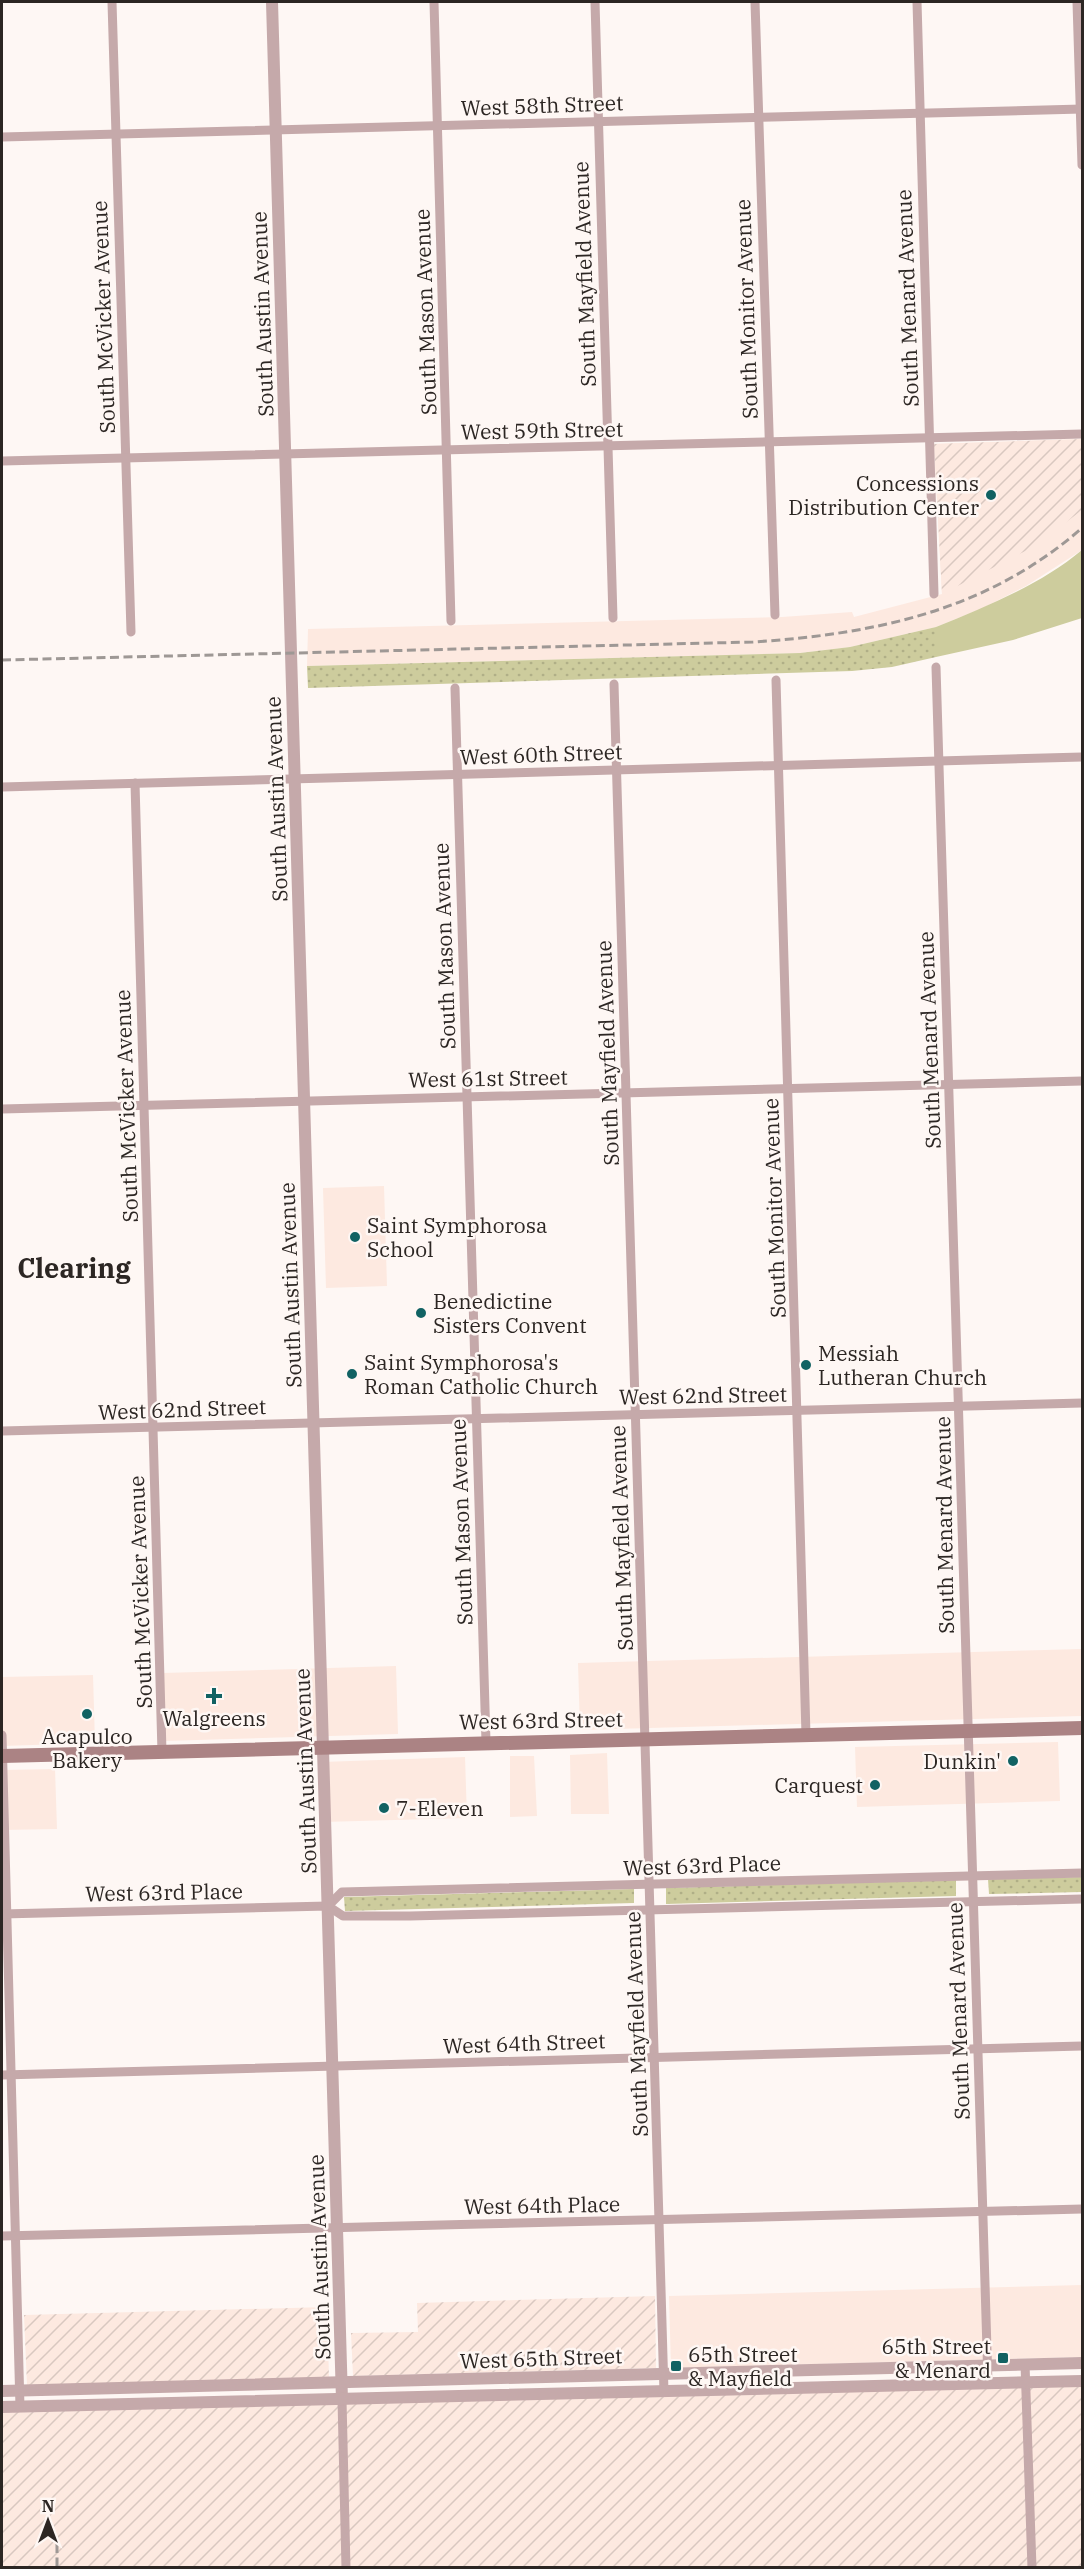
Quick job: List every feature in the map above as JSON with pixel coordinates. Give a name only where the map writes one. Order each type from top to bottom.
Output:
[{"type":"main road","name":"West 63rd Street","points":[[2,1756],[1083,1728]]},
{"type":"street","name":"South McVicker Avenue","points":[[112,2],[131,632]]},
{"type":"street","name":"South Austin Avenue","points":[[272,2],[338,2228],[346,2568]]},
{"type":"street","name":"South Mason Avenue","points":[[434,2],[451,621]]},
{"type":"street","name":"South Mayfield Avenue","points":[[595,2],[613,618]]},
{"type":"street","name":"South Monitor Avenue","points":[[755,2],[775,615]]},
{"type":"street","name":"South Menard Avenue","points":[[917,2],[934,594]]},
{"type":"street","points":[[1077,2],[1083,165]]},
{"type":"street","name":"West 58th Street","points":[[2,137],[1082,109]]},
{"type":"street","name":"West 59th Street","points":[[2,461],[1083,434]]},
{"type":"street","name":"South Menard Avenue","points":[[936,667],[988,2383]]},
{"type":"street","name":"South Monitor Avenue","points":[[776,680],[806,1735]]},
{"type":"street","name":"South Mayfield Avenue","points":[[614,684],[664,2392]]},
{"type":"street","name":"South Mason Avenue","points":[[455,688],[486,1742]]},
{"type":"street","name":"West 60th Street","points":[[2,787],[1083,758]]},
{"type":"street","name":"South McVicker Avenue","points":[[135,783],[162,1752]]},
{"type":"street","name":"West 61st Street","points":[[2,1109],[1083,1081]]},
{"type":"street","name":"West 62nd Street","points":[[2,1431],[1083,1403]]},
{"type":"street","points":[[2,1735],[6,2075],[15,2236],[20,2407]]},
{"type":"street","name":"West 63rd Place","points":[[328,1906],[342,1892],[1083,1873]]},
{"type":"street","name":"West 63rd Place","points":[[4,1914],[328,1906],[343,1916],[1083,1899]]},
{"type":"street","name":"West 64th Street","points":[[6,2075],[1083,2046]]},
{"type":"street","name":"West 64th Place","points":[[2,2236],[1083,2209]]},
{"type":"street","name":"West 65th Street","points":[[2,2391],[1083,2363]]},
{"type":"street","points":[[1025,2364],[1032,2568]]},
{"type":"street","name":"West 65th Street","points":[[2,2408],[1083,2381]]},
{"type":"street","points":[[108,2388],[109,2405]]},
{"type":"shaded area","points":[[1082,439],[1082,550],[1026,586],[983,608],[936,627],[850,647],[800,653],[307,666],[308,629],[782,617],[852,612],[854,617],[942,594],[934,444]]},
{"type":"shaded area","points":[[1082,439],[1082,510],[1035,546],[942,594],[934,444]]},
{"type":"shaded area","name":"Saint Symphorosa School","points":[[384,1186],[387,1286],[326,1288],[323,1188]]},
{"type":"shaded area","points":[[1082,1649],[1082,1716],[580,1730],[578,1663]]},
{"type":"shaded area","points":[[396,1666],[398,1734],[164,1741],[163,1673]]},
{"type":"shaded area","points":[[93,1675],[95,1743],[2,1746],[2,1677]]},
{"type":"shaded area","points":[[1058,1742],[1060,1801],[857,1807],[855,1747]]},
{"type":"shaded area","points":[[607,1753],[609,1814],[571,1814],[570,1755]]},
{"type":"shaded area","points":[[510,1756],[534,1756],[537,1816],[510,1817]]},
{"type":"shaded area","points":[[465,1757],[467,1818],[323,1822],[322,1762]]},
{"type":"shaded area","points":[[55,1769],[57,1829],[2,1830],[2,1770]]},
{"type":"shaded area","points":[[1082,2285],[1082,2357],[671,2368],[669,2296]]},
{"type":"shaded area","points":[[655,2296],[656,2368],[353,2376],[351,2333],[418,2332],[417,2303]]},
{"type":"shaded area","points":[[327,2307],[329,2378],[27,2385],[24,2315]]},
{"type":"shaded area","points":[[1082,2379],[1082,2567],[2,2567],[2,2411]]},
{"type":"green space","points":[[1082,550],[1082,618],[1013,640],[936,657],[936,627],[1031,584],[1066,563]]},
{"type":"green space","points":[[936,627],[936,657],[892,667],[852,671],[308,688],[307,666],[800,653],[850,647]]},
{"type":"green space","points":[[1082,1877],[1082,1892],[989,1894],[988,1879]]},
{"type":"green space","points":[[956,1880],[956,1896],[666,1904],[666,1888]]},
{"type":"green space","points":[[634,1889],[634,1903],[345,1911],[344,1897]]},
{"type":"railway","points":[[2,660],[753,642],[798,638],[886,624],[928,613],[968,598],[1008,580],[1046,556],[1082,528]]},
{"type":"railway","points":[[57,2544],[57,2568]]},
{"type":"place","name":"Concessions Distribution Center","points":[[991,495]]},
{"type":"place","name":"Saint Symphorosa School","points":[[355,1237]]},
{"type":"place","name":"Benedictine Sisters Convent","points":[[421,1313]]},
{"type":"place","name":"Messiah Lutheran Church","points":[[806,1365]]},
{"type":"place","name":"Saint Symphorosa's Roman Catholic Church","points":[[352,1374]]},
{"type":"place","name":"Walgreens","points":[[214,1696]]},
{"type":"place","name":"Acapulco Bakery","points":[[87,1714]]},
{"type":"place","name":"Dunkin'","points":[[1013,1761]]},
{"type":"place","name":"Carquest","points":[[875,1785]]},
{"type":"place","name":"7-Eleven","points":[[384,1808]]},
{"type":"place","name":"65th Street & Menard","points":[[1003,2358]]},
{"type":"place","name":"65th Street & Mayfield","points":[[676,2366]]},
{"type":"district","name":"Clearing","points":[[74,1267]]}]
